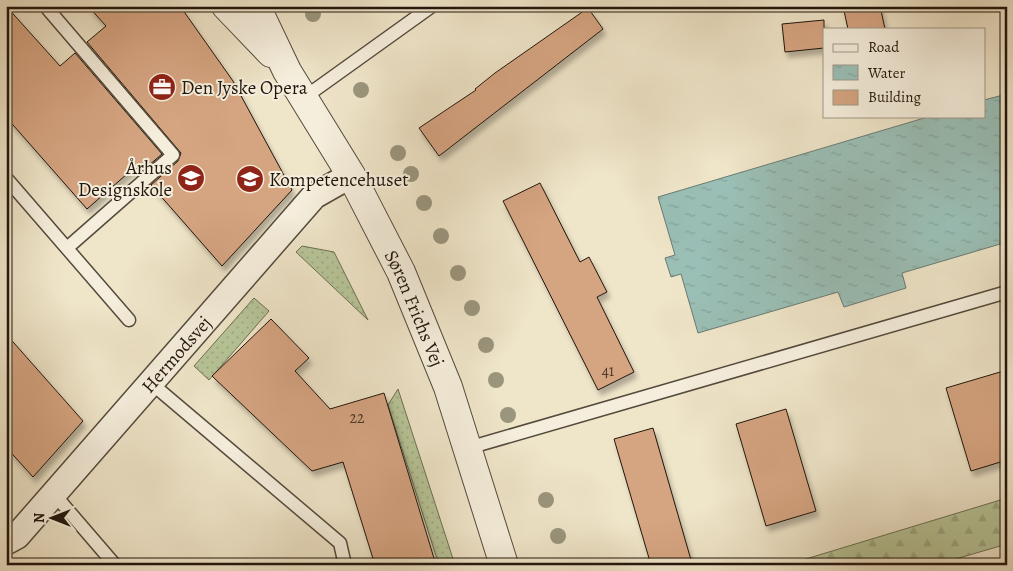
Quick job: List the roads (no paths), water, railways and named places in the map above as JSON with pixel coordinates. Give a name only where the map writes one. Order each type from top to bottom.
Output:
[{"type":"street","name":"Søren Frichs Vej","points":[[226,6],[287,71],[305,97],[351,175],[401,272],[448,387],[504,565]]},
{"type":"street","name":"Søren Frichs Vej","points":[[256,6],[287,71]]},
{"type":"street","name":"Hermodsvej","points":[[6,542],[17,536],[314,196],[351,175]]},
{"type":"lane","points":[[305,97],[432,6]]},
{"type":"lane","points":[[47,8],[174,155],[67,248]]},
{"type":"lane","points":[[6,178],[129,320]]},
{"type":"lane","points":[[468,448],[1007,292]]},
{"type":"lane","points":[[151,383],[340,543],[345,565]]},
{"type":"lane","points":[[54,494],[115,565]]},
{"type":"water","points":[[1007,94],[1007,242],[902,273],[906,288],[844,307],[838,292],[698,333],[681,274],[671,277],[665,258],[675,255],[658,197],[924,118],[986,118],[986,99]]},
{"type":"place","name":"Den Jyske Opera","points":[[162,87]]},
{"type":"place","name":"Århus Designskole","points":[[191,178]]},
{"type":"place","name":"Kompetencehuset","points":[[250,179]]}]
